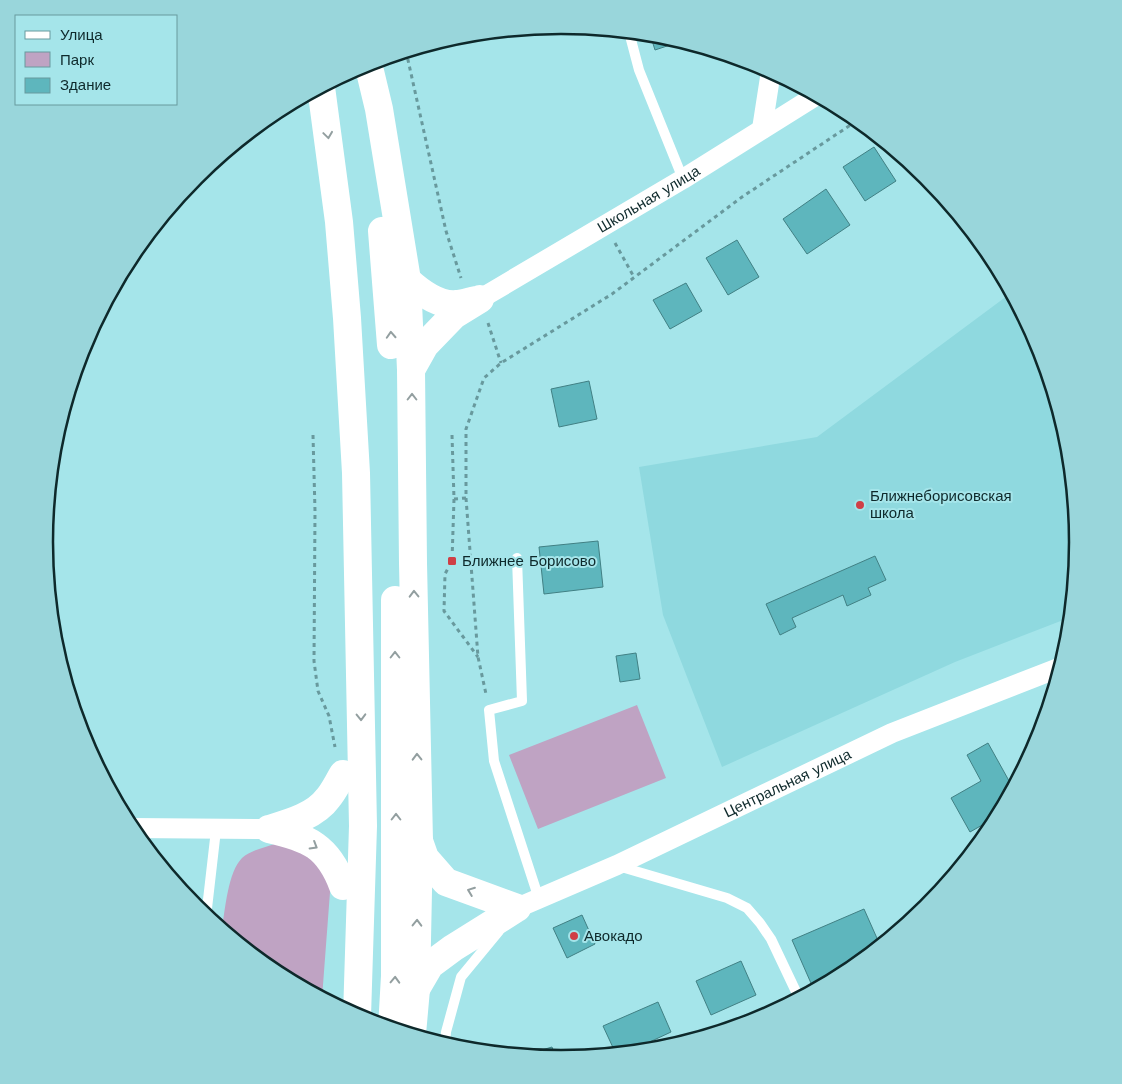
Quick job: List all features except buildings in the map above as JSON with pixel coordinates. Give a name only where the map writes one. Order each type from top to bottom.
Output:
[{"type":"main road","points":[[370,71],[379,109],[407,280],[411,370],[419,841],[416,989],[413,1028]]},
{"type":"main road","points":[[357,76],[381,225],[390,322],[394,413],[396,809],[395,976],[392,1021]]},
{"type":"main road","points":[[322,94],[339,222],[348,318],[356,473],[363,826],[356,1007]]},
{"type":"main road","points":[[407,280],[421,293],[454,305],[472,292]]},
{"type":"main road","points":[[411,370],[425,345],[454,315],[472,292]]},
{"type":"main road","points":[[340,1000],[345,820],[339,763],[342,408],[348,318]]},
{"type":"main road","points":[[269,829],[291,823],[313,811],[328,799],[339,763]]},
{"type":"main road","points":[[269,829],[295,835],[321,848],[338,872],[343,886]]},
{"type":"main road","points":[[419,841],[425,858],[446,882],[528,904]]},
{"type":"main road","points":[[416,989],[430,966],[453,948],[528,904]]},
{"type":"street","points":[[762,129],[770,79]]},
{"type":"street","name":"Школьная улица","points":[[472,292],[605,225],[683,179],[810,99]]},
{"type":"street","name":"Центральная улица","points":[[528,904],[617,865],[892,733],[1053,671]]},
{"type":"street","points":[[141,828],[269,829]]},
{"type":"lane","points":[[631,39],[639,70],[683,179]]},
{"type":"lane","points":[[446,1037],[462,977],[528,904],[494,761],[489,710],[522,702],[517,558]]},
{"type":"lane","points":[[207,906],[216,830]]},
{"type":"lane","points":[[617,865],[727,898],[747,908],[771,939],[796,992]]},
{"type":"path","points":[[407,58],[446,231],[472,292]]},
{"type":"path","points":[[489,710],[478,658],[466,498],[466,429],[484,378],[501,363],[612,294],[742,197],[851,125]]},
{"type":"path","points":[[605,225],[634,277]]},
{"type":"path","points":[[313,435],[315,511],[314,661],[318,691],[329,716],[339,763]]},
{"type":"path","points":[[452,435],[454,499],[452,561],[445,574],[444,611],[478,658]]},
{"type":"path","points":[[454,499],[466,498]]},
{"type":"shaded area","name":"Ближнеборисовская школа","points":[[1006,297],[1031,348],[1042,379],[1052,410],[1065,476],[1069,542],[1068,575],[1063,620],[955,662],[722,767],[663,615],[639,467],[817,437]]},
{"type":"green space","points":[[637,705],[666,778],[538,829],[509,755]]},
{"type":"green space","points":[[278,843],[301,845],[331,879],[323,991],[279,965],[223,921],[233,872],[242,858],[259,849]]},
{"type":"place","name":"Ближнеборисовская школа","points":[[860,505]]},
{"type":"place","name":"Ближнее Борисово","points":[[452,561]]},
{"type":"place","name":"Авокадо","points":[[574,936]]}]
